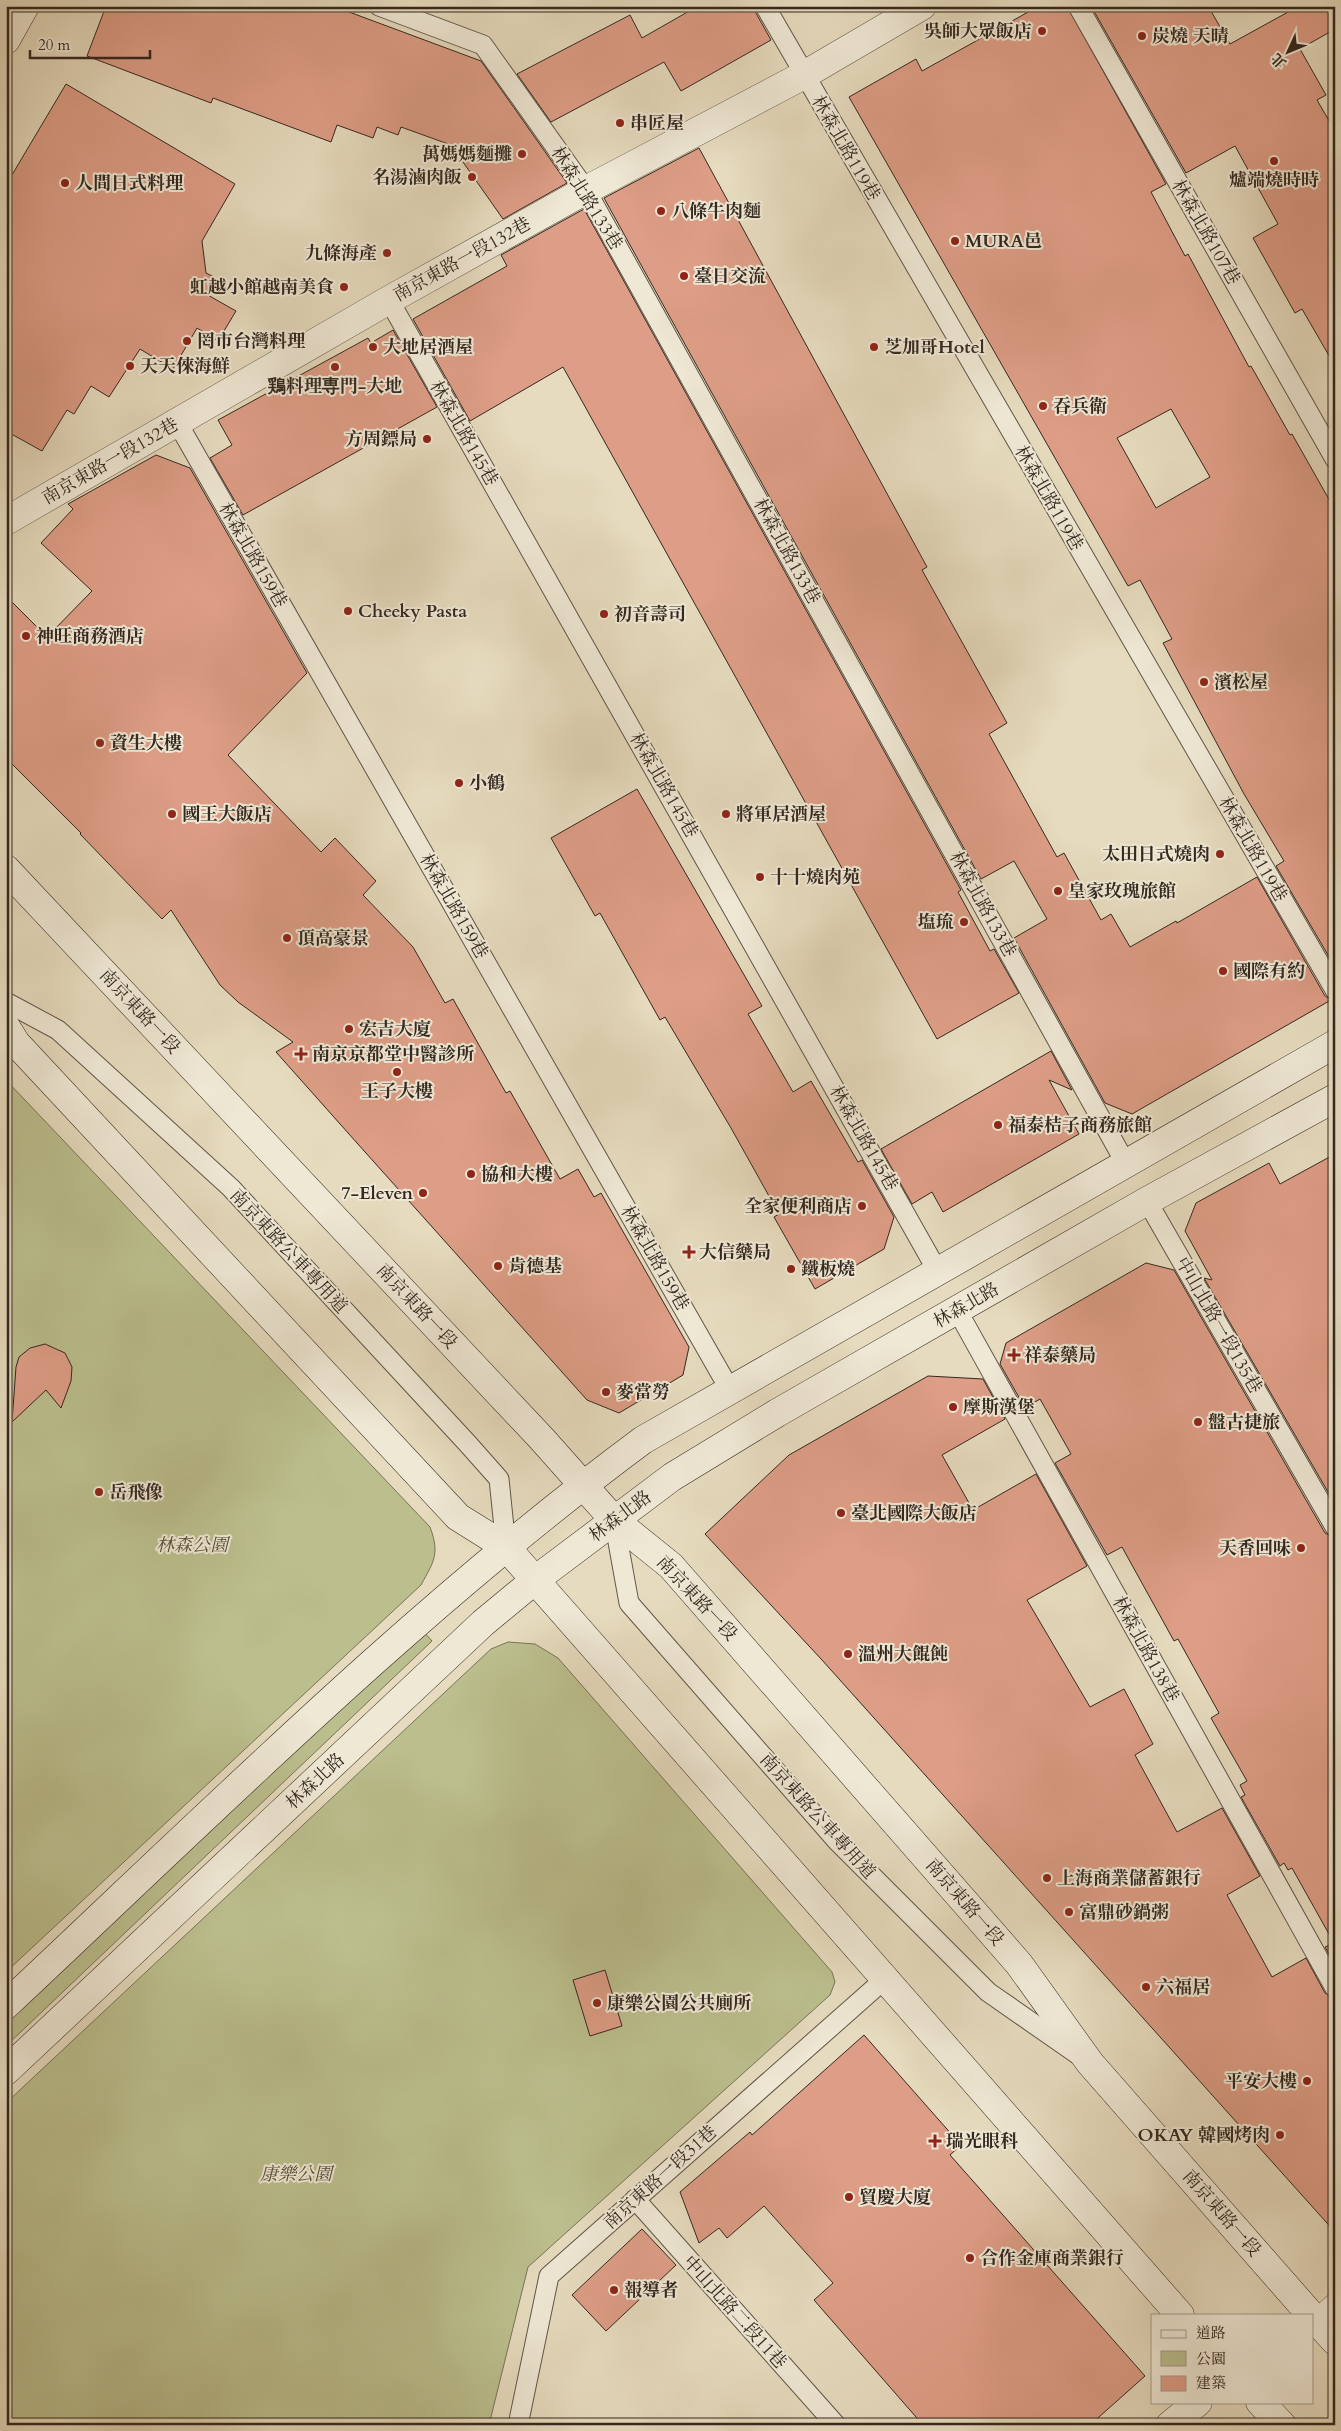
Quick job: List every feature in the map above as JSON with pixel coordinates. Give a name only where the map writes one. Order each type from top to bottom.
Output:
[{"type":"street","points":[[6,40],[25,6]]},
{"type":"street","name":"南京東路一段132巷","points":[[6,521],[389,300],[586,190],[804,75],[922,6]]},
{"type":"street","name":"南京東路一段","points":[[6,869],[584,1484],[614,1520],[671,1566],[1019,1964],[1090,2064],[1322,2320]]},
{"type":"street","points":[[6,1027],[16,1043],[458,1517],[506,1547],[1179,2314]]},
{"type":"street","points":[[6,2004],[292,1737],[454,1590],[584,1484],[643,1440],[1335,1044]]},
{"type":"street","name":"林森北路","points":[[6,2071],[449,1654],[535,1580],[672,1477],[1147,1201],[1335,1098]]},
{"type":"street","points":[[1170,2425],[1196,2404]]},
{"type":"street","points":[[1262,2404],[1282,2425]]},
{"type":"lane","name":"林森北路133巷","points":[[380,6],[484,45],[586,190],[1126,1164]]},
{"type":"lane","name":"林森北路119巷","points":[[765,6],[1335,990]]},
{"type":"lane","name":"林森北路107巷","points":[[1078,6],[1335,458]]},
{"type":"lane","name":"林森北路145巷","points":[[389,300],[938,1272]]},
{"type":"lane","name":"林森北路159巷","points":[[177,422],[730,1390]]},
{"type":"lane","name":"南京東路公車專用道","points":[[6,1002],[58,1030],[231,1188],[468,1444],[499,1479],[506,1547]]},
{"type":"lane","name":"中山北路一段135巷","points":[[1147,1201],[1335,1527]]},
{"type":"lane","name":"林森北路138巷","points":[[957,1310],[1335,1988]]},
{"type":"lane","name":"南京東路公車專用道","points":[[614,1520],[629,1604],[837,1841],[988,1992],[1090,2064]]},
{"type":"lane","name":"南京東路一段31巷","points":[[518,2425],[549,2276],[886,1978]]},
{"type":"lane","name":"中山北路二段11巷","points":[[635,2198],[836,2425]]},
{"type":"green space","name":"林森公園","points":[[6,1080],[430,1527],[435,1551],[432,1563],[421,1585],[6,1972]]},
{"type":"green space","points":[[423,1631],[432,1641],[6,2046],[6,2024]]},
{"type":"green space","name":"康樂公園","points":[[508,1642],[535,1644],[558,1658],[832,1972],[835,1982],[830,1995],[528,2267],[489,2425],[6,2425],[6,2103],[491,1649]]},
{"type":"building","points":[[106,6],[333,6],[481,61],[567,183],[503,219],[451,145],[401,127],[398,135],[377,127],[373,138],[337,125],[331,142],[213,98],[211,103],[87,56]]},
{"type":"building","points":[[698,6],[752,6],[771,40],[681,91],[664,62],[551,122],[517,74],[630,15],[642,38]]},
{"type":"building","points":[[1039,6],[1067,6],[1166,184],[1151,192],[1185,256],[1188,254],[1249,367],[1251,366],[1290,435],[1292,434],[1335,510],[1335,967],[1276,866],[1284,861],[1244,794],[1163,643],[1172,639],[1140,580],[1128,586],[849,97],[916,59],[922,71]],"holes":[[[1171,409],[1210,477],[1156,508],[1117,438]]]},
{"type":"building","points":[[1091,6],[1208,6],[1230,44],[1299,6],[1335,6],[1335,29],[1300,49],[1326,95],[1317,100],[1335,131],[1335,366],[1302,309],[1295,313],[1253,238],[1278,224],[1235,146],[1186,173]]},
{"type":"building","points":[[66,84],[235,184],[202,241],[206,273],[216,278],[206,294],[236,311],[218,341],[197,328],[173,369],[140,349],[109,397],[91,386],[74,414],[67,410],[42,451],[6,431],[6,185]]},
{"type":"building","points":[[699,148],[927,567],[922,570],[1007,723],[989,734],[1057,857],[1064,853],[1101,920],[1111,914],[1130,947],[1176,921],[1177,923],[1257,877],[1325,996],[1331,1000],[1132,1114],[1105,1103],[1014,938],[1047,919],[1014,861],[981,879],[604,198]]},
{"type":"building","points":[[584,209],[961,890],[958,892],[990,951],[994,949],[1019,993],[937,1039],[563,367],[470,421],[413,319],[507,266],[501,255]]},
{"type":"building","points":[[393,330],[437,407],[243,515],[210,458],[232,445],[218,420],[368,338],[371,343]]},
{"type":"building","points":[[156,455],[190,468],[307,673],[228,755],[321,852],[335,838],[376,881],[363,895],[413,947],[445,1003],[453,999],[506,1093],[510,1091],[560,1179],[578,1169],[594,1197],[601,1193],[689,1347],[683,1375],[619,1413],[587,1400],[357,1143],[276,1052],[293,1042],[238,1002],[220,985],[171,910],[162,919],[81,833],[6,758],[6,596],[47,637],[92,591],[41,543],[73,509],[68,504]]},
{"type":"building","points":[[637,789],[762,1006],[748,1014],[793,1092],[811,1081],[858,1162],[862,1160],[894,1217],[884,1249],[815,1289],[774,1217],[779,1214],[731,1128],[665,1017],[660,1020],[600,913],[595,916],[551,838]]},
{"type":"building","name":"福泰桔子商務旅館","points":[[1051,1051],[1072,1090],[1049,1080],[1079,1134],[943,1212],[932,1192],[912,1204],[881,1149]]},
{"type":"building","points":[[1335,1154],[1335,1504],[1204,1278],[1212,1280],[1185,1231],[1196,1203],[1269,1163],[1280,1184]]},
{"type":"building","points":[[1146,1263],[1174,1270],[1325,1533],[1335,1538],[1335,1964],[1325,1947],[1334,1943],[1292,1868],[1288,1870],[1284,1863],[1280,1866],[1241,1797],[1245,1795],[1240,1785],[1247,1781],[1211,1718],[1219,1713],[1178,1639],[1174,1641],[1122,1547],[1107,1555],[1055,1463],[1071,1454],[1040,1399],[1025,1408],[1000,1364],[1006,1343]]},
{"type":"building","points":[[45,1344],[65,1353],[72,1367],[71,1381],[61,1408],[46,1390],[12,1422],[16,1367],[19,1357],[30,1348]]},
{"type":"building","points":[[928,1376],[983,1379],[1005,1419],[942,1455],[973,1510],[1036,1474],[1087,1566],[1027,1600],[1090,1707],[1124,1689],[1153,1744],[1135,1755],[1177,1832],[1222,1808],[1260,1876],[1227,1895],[1272,1977],[1306,1958],[1325,1993],[1335,1999],[1335,2232],[822,1660],[705,1534],[789,1455]]},
{"type":"building","name":"康樂公園公共廁所","points":[[605,1970],[622,2026],[590,2036],[573,1980]]},
{"type":"building","points":[[864,2035],[961,2145],[950,2155],[1145,2376],[1090,2425],[923,2425],[814,2300],[833,2283],[764,2206],[727,2238],[719,2228],[699,2243],[680,2192],[750,2132],[752,2135]]},
{"type":"building","points":[[642,2229],[676,2265],[606,2331],[572,2295]]},
{"type":"place","name":"吳師大眾飯店","points":[[1042,31]]},
{"type":"place","name":"炭燒 天晴","points":[[1142,36]]},
{"type":"place","name":"串匠屋","points":[[620,123]]},
{"type":"place","name":"萬媽媽麵攤","points":[[522,154]]},
{"type":"place","name":"爐端燒時時","points":[[1274,161]]},
{"type":"place","name":"名湯滷肉飯","points":[[472,177]]},
{"type":"place","name":"人間日式料理","points":[[65,183]]},
{"type":"place","name":"八條牛肉麵","points":[[661,211]]},
{"type":"place","name":"MURA邑","points":[[955,241]]},
{"type":"place","name":"九條海產","points":[[387,253]]},
{"type":"place","name":"臺日交流","points":[[684,276]]},
{"type":"place","name":"虹越小館越南美食","points":[[344,287]]},
{"type":"place","name":"罔市台灣料理","points":[[187,341]]},
{"type":"place","name":"大地居酒屋","points":[[373,347]]},
{"type":"place","name":"芝加哥Hotel","points":[[874,347]]},
{"type":"place","name":"天天倈海鮮","points":[[130,366]]},
{"type":"place","name":"鶏料理専門-大地","points":[[335,367]]},
{"type":"place","name":"吞兵衛","points":[[1043,406]]},
{"type":"place","name":"方周鏢局","points":[[427,439]]},
{"type":"place","name":"Cheeky Pasta","points":[[348,611]]},
{"type":"place","name":"初音壽司","points":[[604,614]]},
{"type":"place","name":"神旺商務酒店","points":[[26,636]]},
{"type":"place","name":"濱松屋","points":[[1204,682]]},
{"type":"place","name":"資生大樓","points":[[100,743]]},
{"type":"place","name":"小鶴","points":[[459,783]]},
{"type":"place","name":"國王大飯店","points":[[172,814]]},
{"type":"place","name":"將軍居酒屋","points":[[726,814]]},
{"type":"place","name":"太田日式燒肉","points":[[1220,854]]},
{"type":"place","name":"十十燒肉苑","points":[[760,877]]},
{"type":"place","name":"皇家玫瑰旅館","points":[[1058,891]]},
{"type":"place","name":"塩琉","points":[[964,922]]},
{"type":"place","name":"頂高豪景","points":[[287,938]]},
{"type":"place","name":"國際有約","points":[[1223,971]]},
{"type":"place","name":"宏吉大廈","points":[[349,1029]]},
{"type":"place","name":"南京京都堂中醫診所","points":[[301,1054]]},
{"type":"place","name":"王子大樓","points":[[397,1072]]},
{"type":"place","name":"福泰桔子商務旅館","points":[[998,1125]]},
{"type":"place","name":"協和大樓","points":[[471,1174]]},
{"type":"place","name":"7-Eleven","points":[[423,1193]]},
{"type":"place","name":"全家便利商店","points":[[862,1206]]},
{"type":"place","name":"大信藥局","points":[[689,1252]]},
{"type":"place","name":"肯德基","points":[[498,1266]]},
{"type":"place","name":"鐵板燒","points":[[791,1269]]},
{"type":"place","name":"祥泰藥局","points":[[1014,1355]]},
{"type":"place","name":"麥當勞","points":[[606,1392]]},
{"type":"place","name":"摩斯漢堡","points":[[953,1407]]},
{"type":"place","name":"盤古捷旅","points":[[1198,1422]]},
{"type":"place","name":"岳飛像","points":[[99,1492]]},
{"type":"place","name":"臺北國際大飯店","points":[[841,1513]]},
{"type":"place","name":"天香回味","points":[[1301,1548]]},
{"type":"place","name":"溫州大餛飩","points":[[848,1654]]},
{"type":"place","name":"上海商業儲蓄銀行","points":[[1047,1878]]},
{"type":"place","name":"富鼎砂鍋粥","points":[[1069,1912]]},
{"type":"place","name":"六福居","points":[[1146,1987]]},
{"type":"place","name":"康樂公園公共廁所","points":[[597,2003]]},
{"type":"place","name":"平安大樓","points":[[1307,2081]]},
{"type":"place","name":"OKAY 韓國烤肉","points":[[1280,2135]]},
{"type":"place","name":"瑞光眼科","points":[[935,2141]]},
{"type":"place","name":"貿慶大廈","points":[[849,2197]]},
{"type":"place","name":"合作金庫商業銀行","points":[[970,2258]]},
{"type":"place","name":"報導者","points":[[614,2290]]}]
